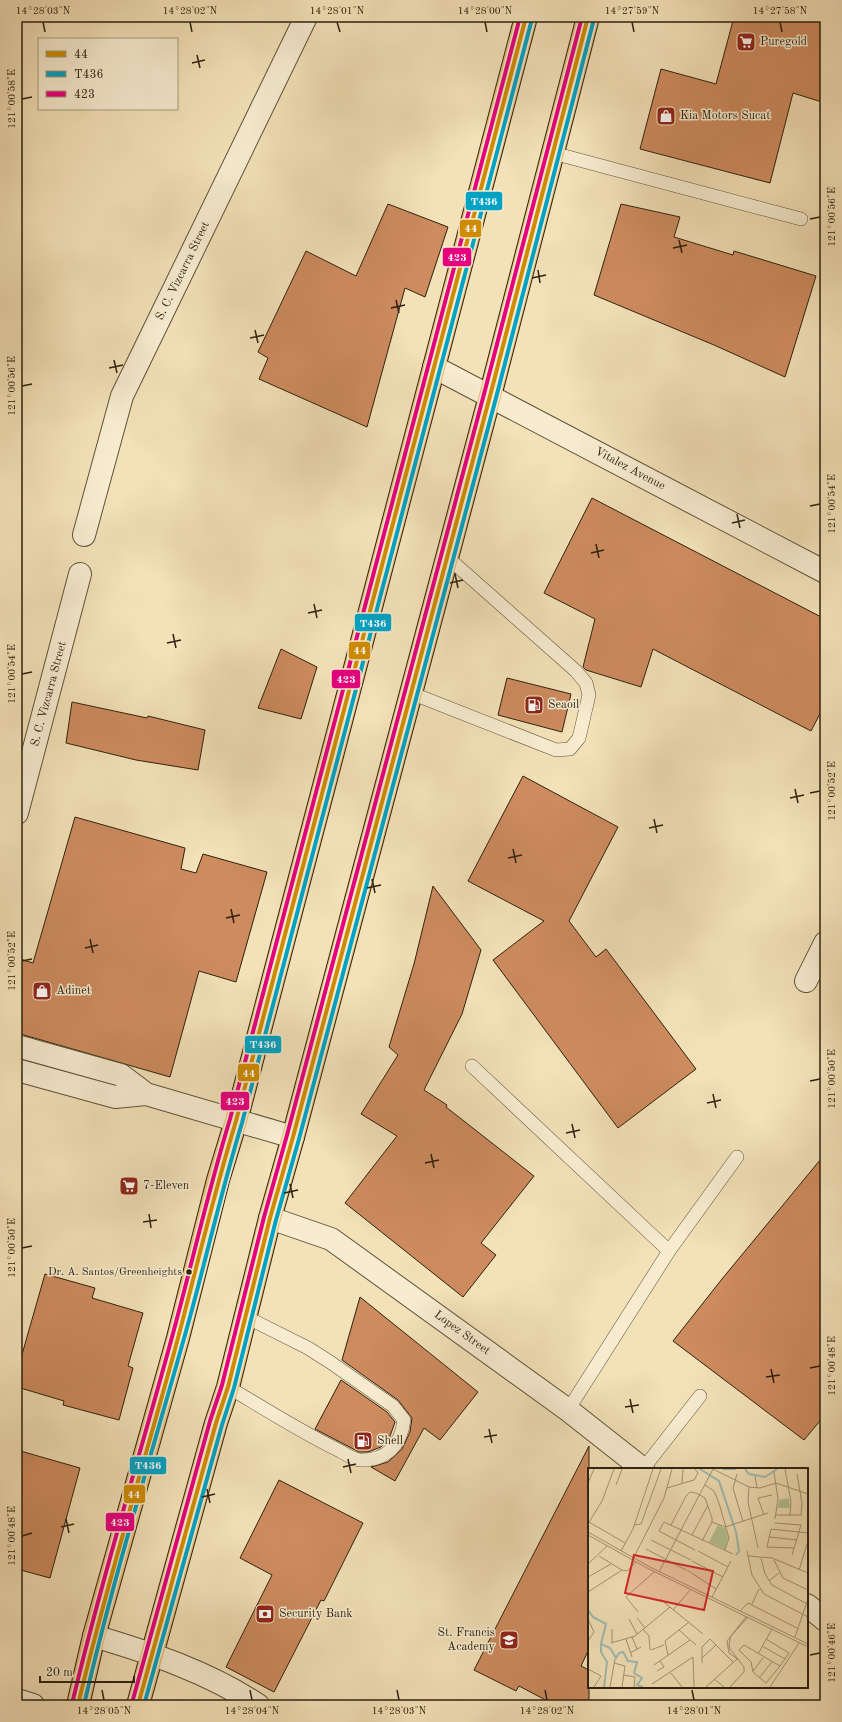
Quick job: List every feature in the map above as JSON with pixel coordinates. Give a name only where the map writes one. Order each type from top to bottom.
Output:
[{"type":"main road","points":[[78,1705],[94,1636],[178,1338],[218,1180],[236,1121],[526,17]]},
{"type":"main road","points":[[138,1705],[216,1423],[228,1386],[270,1218],[293,1137],[490,396],[588,17]]},
{"type":"street","name":"S. C. Vizcarra Street","points":[[84,535],[122,396],[306,17]]},
{"type":"street","name":"Vitalez Avenue","points":[[434,367],[825,572]]},
{"type":"street","name":"S. C. Vizcarra Street","points":[[17,813],[80,574]]},
{"type":"street","points":[[806,981],[825,944]]},
{"type":"street","points":[[17,1046],[121,1075],[146,1094],[293,1137]]},
{"type":"street","points":[[17,1070],[115,1097],[146,1094]]},
{"type":"street","name":"Lopez Street","points":[[270,1218],[331,1239],[568,1410],[642,1468]]},
{"type":"street","points":[[808,1607],[825,1620]]},
{"type":"street","points":[[94,1636],[153,1654],[226,1685],[258,1705]]},
{"type":"street","points":[[17,1700],[33,1705]]},
{"type":"lane","points":[[553,153],[801,219]]},
{"type":"lane","points":[[411,693],[556,750],[570,749],[579,738],[589,695],[586,683],[576,671],[447,557]]},
{"type":"lane","points":[[472,1066],[669,1251]]},
{"type":"lane","points":[[568,1410],[669,1251],[737,1157]]},
{"type":"lane","points":[[228,1386],[320,1441],[358,1460],[375,1458],[394,1448],[402,1432],[404,1420],[393,1406],[308,1348],[246,1317]]},
{"type":"lane","points":[[644,1468],[700,1396]]},
{"type":"building","points":[[734,17],[825,17],[825,103],[793,93],[770,183],[640,149],[661,69],[716,84]]},
{"type":"building","points":[[388,204],[448,227],[425,297],[405,288],[367,427],[259,379],[268,358],[258,352],[306,251],[356,276]]},
{"type":"building","points":[[621,204],[680,217],[674,237],[733,255],[734,251],[816,276],[785,377],[714,345],[594,295]]},
{"type":"building","points":[[592,498],[825,619],[825,704],[811,731],[653,649],[641,687],[586,670],[583,667],[595,619],[544,593]]},
{"type":"building","points":[[281,649],[317,667],[301,719],[258,708]]},
{"type":"building","name":"Seaoil","points":[[507,678],[571,694],[562,732],[498,715]]},
{"type":"building","points":[[72,702],[147,718],[148,716],[205,730],[198,770],[136,760],[66,743]]},
{"type":"building","points":[[523,776],[618,827],[569,921],[596,957],[606,949],[696,1069],[618,1128],[493,960],[544,921],[468,881]]},
{"type":"building","points":[[75,817],[185,848],[181,869],[196,873],[203,854],[267,872],[236,982],[199,971],[170,1077],[17,1033],[17,958],[33,963]]},
{"type":"building","points":[[433,886],[481,950],[462,1014],[424,1090],[447,1105],[446,1107],[534,1176],[481,1243],[496,1255],[463,1297],[345,1203],[397,1136],[361,1114],[398,1055],[389,1047],[414,964]]},
{"type":"building","points":[[825,1154],[825,1415],[804,1440],[673,1341]]},
{"type":"building","points":[[45,1274],[95,1288],[92,1298],[143,1313],[128,1366],[133,1368],[119,1420],[63,1405],[64,1401],[17,1387],[17,1372]]},
{"type":"building","points":[[360,1297],[478,1392],[440,1440],[424,1428],[395,1481],[371,1467],[388,1462],[402,1449],[410,1432],[412,1418],[398,1400],[342,1360]]},
{"type":"building","points":[[341,1380],[387,1412],[395,1422],[389,1439],[381,1447],[368,1452],[359,1452],[315,1429]]},
{"type":"building","points":[[589,1446],[588,1651],[581,1666],[588,1670],[589,1705],[555,1705],[519,1686],[516,1691],[474,1670]]},
{"type":"building","points":[[17,1450],[80,1468],[50,1578],[17,1569]]},
{"type":"building","points":[[279,1480],[363,1523],[324,1601],[321,1600],[274,1692],[226,1667],[272,1575],[240,1558]]},
{"type":"transit line","name":"423","points":[[72,1704],[95,1612],[172,1337],[214,1173],[230,1119],[520,17]]},
{"type":"transit line","name":"44","points":[[78,1705],[101,1613],[178,1338],[213,1202],[236,1121],[526,17]]},
{"type":"transit line","name":"423","points":[[132,1703],[210,1421],[222,1385],[264,1217],[484,394],[582,17]]},
{"type":"transit line","name":"44","points":[[138,1705],[216,1423],[228,1387],[270,1218],[293,1137],[490,396],[588,17]]},
{"type":"transit line","name":"T436","points":[[84,1705],[119,1568],[191,1315],[226,1177],[242,1123],[532,19]]},
{"type":"transit line","name":"T436","points":[[144,1705],[222,1425],[234,1388],[276,1220],[299,1139],[496,398],[594,19]]},
{"type":"place","name":"Puregold","points":[[746,42]]},
{"type":"place","name":"Kia Motors Sucat","points":[[666,116]]},
{"type":"place","name":"Seaoil","points":[[534,705]]},
{"type":"place","name":"Adinet","points":[[42,991]]},
{"type":"place","name":"7-Eleven","points":[[129,1186]]},
{"type":"place","name":"Dr. A. Santos/Greenheights","points":[[189,1272]]},
{"type":"place","name":"Shell","points":[[363,1441]]},
{"type":"place","name":"Security Bank","points":[[265,1614]]},
{"type":"place","name":"St. Francis Academy","points":[[509,1640]]}]
